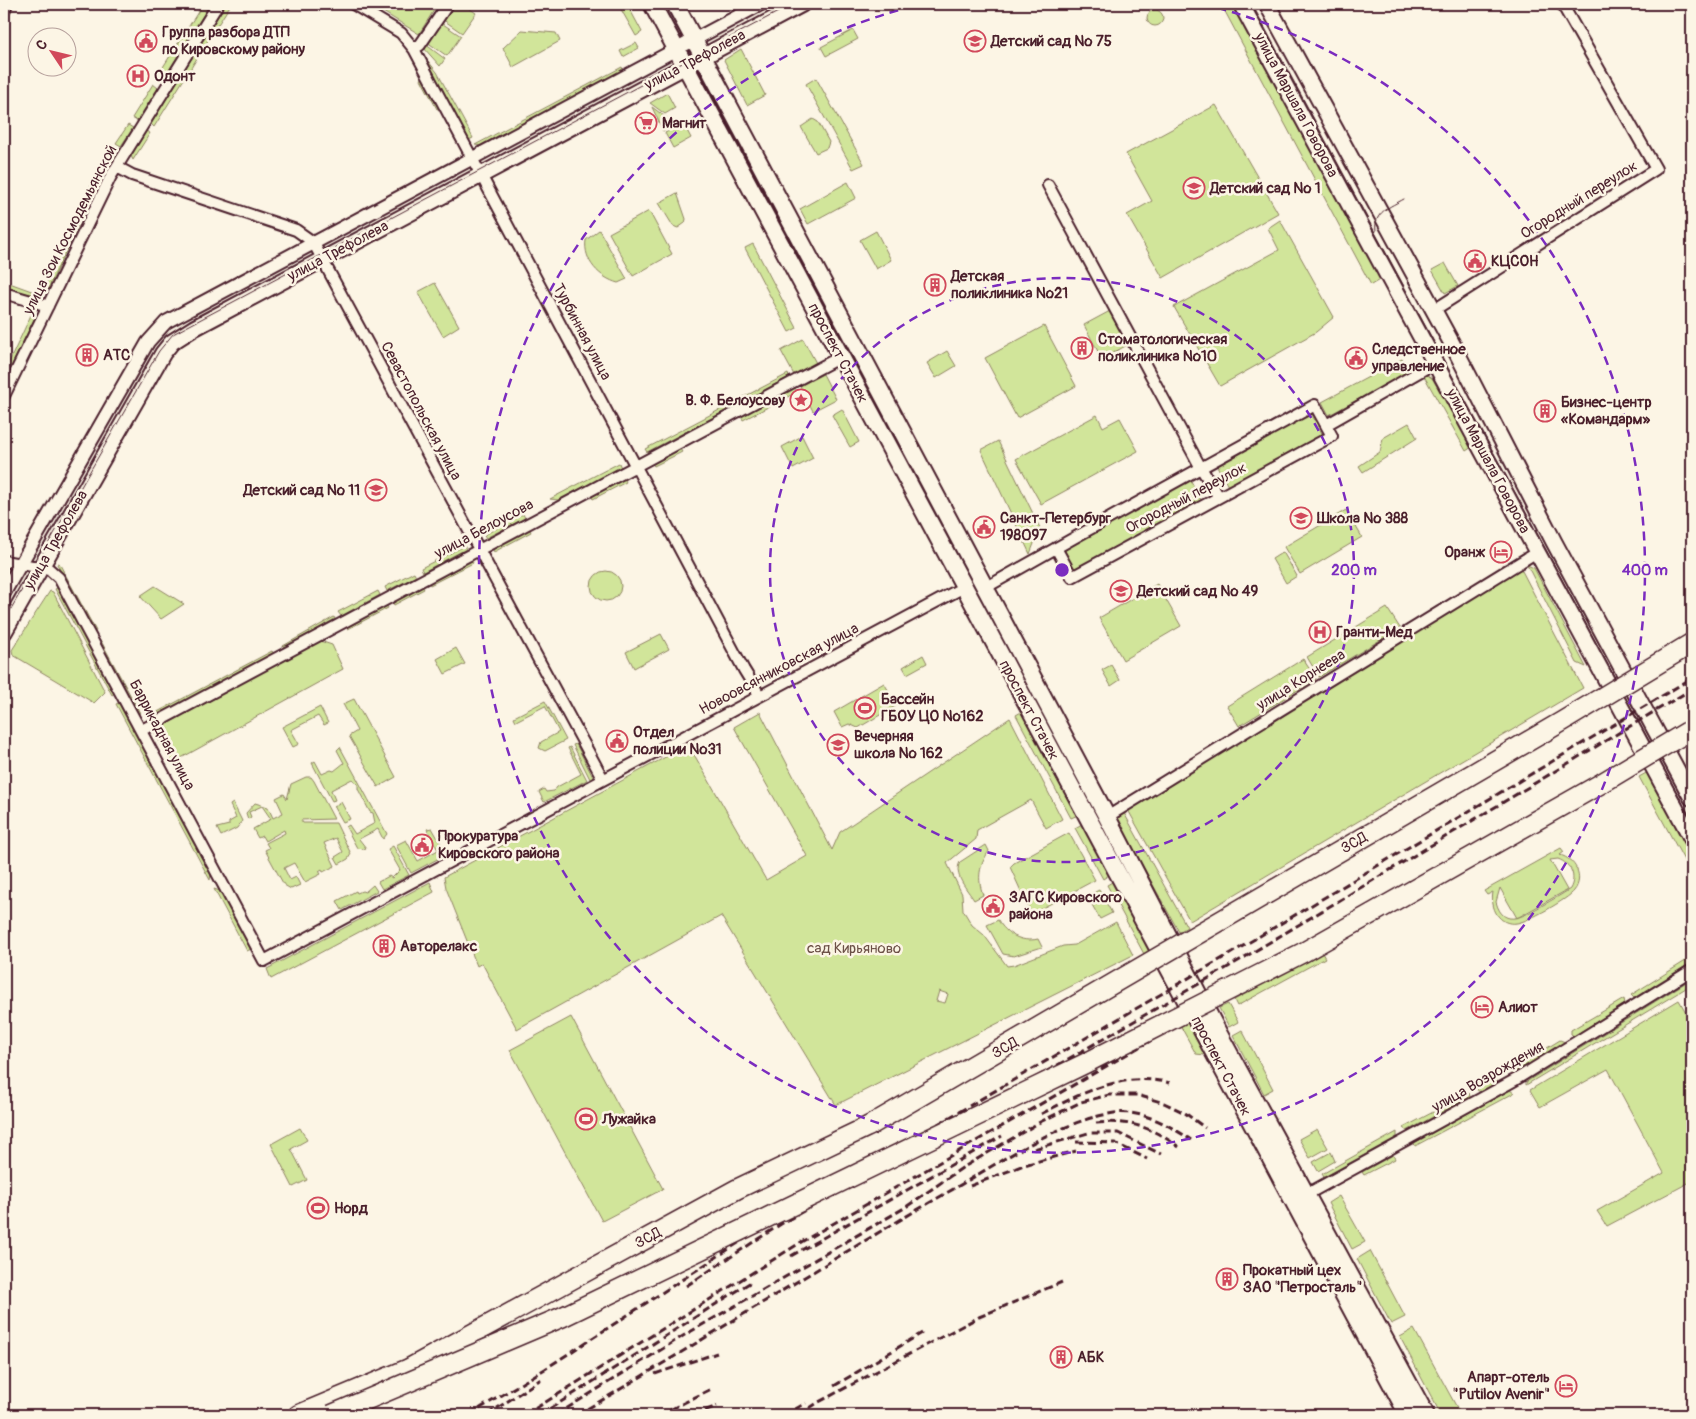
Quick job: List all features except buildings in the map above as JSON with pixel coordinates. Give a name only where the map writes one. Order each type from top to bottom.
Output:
[{"type":"highway","name":"ЗСД","points":[[298,1415],[408,1370],[737,1189],[869,1126],[1563,721],[1692,642]]},
{"type":"highway","points":[[331,1415],[570,1313],[1084,1064],[1304,952],[1594,788],[1692,729]]},
{"type":"main road","name":"проспект Стачек","points":[[652,4],[964,587],[1300,1198],[1426,1415]]},
{"type":"main road","name":"проспект Стачек","points":[[675,4],[1107,817],[1220,1036],[1408,1415]]},
{"type":"main road","name":"улица Трефолева","points":[[4,632],[168,346],[183,334],[802,4]]},
{"type":"main road","name":"улица Маршала Говорова","points":[[1241,4],[1692,839]]},
{"type":"main road","name":"улица Маршала Говорова","points":[[1267,4],[1434,310],[1692,798]]},
{"type":"street","points":[[4,11],[7,4]]},
{"type":"street","name":"улица Зои Космодемьянской","points":[[4,396],[117,167],[218,4]]},
{"type":"street","name":"Турбинная улица","points":[[353,4],[401,33],[414,49],[744,670],[760,696]]},
{"type":"street","points":[[414,49],[420,45],[448,4]]},
{"type":"street","name":"улица Трефолева","points":[[4,593],[154,333],[173,317],[761,4]]},
{"type":"street","name":"Огородный переулок","points":[[1434,310],[1656,169],[1562,4]]},
{"type":"street","name":"Севастопольская улица","points":[[117,167],[132,175],[296,230],[313,242],[603,779]]},
{"type":"street","points":[[1048,185],[1201,468],[1219,497]]},
{"type":"street","points":[[4,293],[48,306]]},
{"type":"street","name":"улица Белоусова","points":[[142,730],[840,357]]},
{"type":"street","points":[[1326,425],[1435,363]]},
{"type":"street","name":"Огородный переулок","points":[[985,588],[1056,548],[1315,405],[1332,436],[1072,577],[1056,548]]},
{"type":"street","name":"улица Корнеева","points":[[1107,817],[1537,552]]},
{"type":"street","name":"Баррикадная улица","points":[[4,561],[49,569],[63,583],[264,961]]},
{"type":"street","name":"Новоовсянниковская улица","points":[[264,961],[964,587]]},
{"type":"street","name":"улица Возрождения","points":[[1300,1198],[1515,1080],[1692,970]]},
{"type":"green space","points":[[203,4],[210,4],[164,78],[158,75]]},
{"type":"green space","points":[[226,4],[231,4],[205,45],[201,43]]},
{"type":"green space","points":[[370,4],[432,4],[436,7],[419,34]]},
{"type":"green space","points":[[453,4],[463,4],[476,13],[462,33],[442,19]]},
{"type":"green space","points":[[618,4],[627,4],[642,32],[636,36]]},
{"type":"green space","points":[[1221,4],[1233,4],[1381,279],[1371,285]]},
{"type":"green space","points":[[1152,10],[1158,10],[1163,15],[1161,24],[1152,26],[1147,21],[1147,15]]},
{"type":"green space","points":[[440,22],[461,36],[447,56],[427,42]]},
{"type":"green space","points":[[522,30],[556,33],[560,41],[513,67],[503,48]]},
{"type":"green space","points":[[853,30],[858,39],[826,56],[821,47]]},
{"type":"green space","points":[[636,43],[639,48],[623,57],[620,51]]},
{"type":"green space","points":[[425,44],[445,59],[440,66],[423,47]]},
{"type":"green space","points":[[198,48],[202,50],[188,73],[184,71]]},
{"type":"green space","points":[[741,49],[765,95],[747,105],[724,60]]},
{"type":"green space","points":[[423,55],[437,72],[473,138],[469,140],[466,136]]},
{"type":"green space","points":[[622,67],[623,70],[483,146],[475,145]]},
{"type":"green space","points":[[180,77],[184,79],[154,127],[151,124]]},
{"type":"green space","points":[[424,77],[440,108],[437,109],[421,79]]},
{"type":"green space","points":[[816,78],[864,164],[853,169],[806,84]]},
{"type":"green space","points":[[153,84],[158,88],[137,121],[132,118]]},
{"type":"green space","points":[[667,93],[675,108],[665,114],[650,103]]},
{"type":"green space","name":"Детский сад № 1","points":[[1216,105],[1278,213],[1163,278],[1127,215],[1152,201],[1126,154]]},
{"type":"green space","points":[[652,107],[668,119],[671,126],[663,131]]},
{"type":"green space","points":[[813,119],[818,122],[829,142],[827,148],[816,153],[801,127]]},
{"type":"green space","points":[[683,123],[691,138],[673,148],[665,133]]},
{"type":"green space","points":[[128,125],[133,128],[121,146],[116,143]]},
{"type":"green space","points":[[146,131],[150,133],[133,160],[131,156]]},
{"type":"green space","points":[[112,151],[117,154],[107,171],[100,169]]},
{"type":"green space","points":[[99,172],[105,174],[94,192],[88,191]]},
{"type":"green space","points":[[848,182],[856,198],[808,224],[800,209]]},
{"type":"green space","points":[[677,193],[686,219],[685,223],[678,228],[673,226],[659,203]]},
{"type":"green space","points":[[649,211],[672,254],[633,276],[609,233]]},
{"type":"green space","points":[[74,220],[79,223],[48,289],[44,288]]},
{"type":"green space","points":[[1280,220],[1334,317],[1316,332],[1220,386],[1174,307],[1279,250],[1268,228]]},
{"type":"green space","points":[[599,230],[627,279],[618,283],[611,281],[599,273],[590,262],[587,255],[586,240]]},
{"type":"green space","points":[[876,231],[891,260],[876,269],[860,240]]},
{"type":"green space","points":[[753,244],[797,328],[789,332],[745,248]]},
{"type":"green space","points":[[1445,263],[1458,286],[1445,293],[1432,270]]},
{"type":"green space","points":[[4,281],[37,293],[36,296],[4,287]]},
{"type":"green space","points":[[435,283],[459,326],[443,336],[418,292]]},
{"type":"green space","points":[[1110,311],[1129,344],[1102,359],[1084,325]]},
{"type":"green space","points":[[31,315],[35,317],[4,381],[4,373]]},
{"type":"green space","points":[[1044,326],[1076,386],[1017,418],[985,358]]},
{"type":"green space","points":[[803,339],[816,363],[794,375],[781,351]]},
{"type":"green space","points":[[947,351],[956,366],[936,378],[927,363]]},
{"type":"green space","points":[[1402,359],[1409,372],[1329,415],[1322,402]]},
{"type":"green space","points":[[788,374],[789,377],[734,406],[732,403]]},
{"type":"green space","points":[[823,374],[836,399],[813,411],[800,386]]},
{"type":"green space","points":[[1427,375],[1432,378],[1472,447],[1466,451],[1424,376]]},
{"type":"green space","points":[[795,388],[797,392],[743,420],[741,416]]},
{"type":"green space","points":[[725,407],[727,410],[647,452],[645,449]]},
{"type":"green space","points":[[842,409],[859,442],[850,447],[832,415]]},
{"type":"green space","points":[[1311,413],[1324,437],[1229,488],[1216,464]]},
{"type":"green space","points":[[1097,415],[1103,427],[1120,418],[1138,451],[1041,504],[1016,459]]},
{"type":"green space","points":[[1409,423],[1417,438],[1363,472],[1359,466],[1380,452],[1383,438]]},
{"type":"green space","points":[[802,436],[813,458],[793,469],[782,447]]},
{"type":"green space","points":[[998,441],[1040,528],[1030,554],[981,450]]},
{"type":"green space","points":[[680,449],[682,452],[654,466],[652,463]]},
{"type":"green space","points":[[619,463],[621,468],[558,500],[550,499]]},
{"type":"green space","points":[[624,478],[626,482],[593,499],[591,495]]},
{"type":"green space","points":[[1190,479],[1202,502],[1074,571],[1062,548]]},
{"type":"green space","points":[[1346,510],[1362,537],[1300,574],[1284,547]]},
{"type":"green space","points":[[523,514],[525,518],[486,538],[484,535]]},
{"type":"green space","points":[[529,528],[531,532],[494,552],[492,548]]},
{"type":"green space","points":[[464,546],[466,549],[423,572],[421,568]]},
{"type":"green space","points":[[1283,552],[1297,576],[1286,583],[1272,559]]},
{"type":"green space","points":[[471,559],[473,563],[430,585],[428,582]]},
{"type":"green space","points":[[59,563],[96,631],[93,632],[57,564]]},
{"type":"green space","points":[[1527,565],[1534,568],[1586,667],[1577,663]]},
{"type":"green space","points":[[1521,569],[1583,688],[1190,921],[1128,810]]},
{"type":"green space","points":[[606,571],[617,575],[621,586],[617,597],[606,601],[595,597],[591,586],[595,575]]},
{"type":"green space","points":[[414,572],[416,576],[387,591],[385,587]]},
{"type":"green space","points":[[1157,584],[1181,626],[1123,660],[1099,618]]},
{"type":"green space","points":[[422,585],[424,589],[394,605],[392,601]]},
{"type":"green space","points":[[155,586],[184,604],[161,619],[140,596]]},
{"type":"green space","points":[[59,587],[115,693],[112,695],[55,589]]},
{"type":"green space","points":[[50,591],[53,592],[105,692],[94,703],[13,655],[12,650]]},
{"type":"green space","points":[[378,591],[380,595],[341,616],[338,612]]},
{"type":"green space","points":[[386,604],[388,608],[348,629],[346,625]]},
{"type":"green space","points":[[1387,608],[1400,628],[1319,677],[1307,657]]},
{"type":"green space","points":[[334,617],[335,619],[324,625],[324,628],[284,649],[283,646]]},
{"type":"green space","points":[[661,634],[669,649],[634,668],[626,652]]},
{"type":"green space","points":[[101,641],[140,713],[137,714],[99,642]]},
{"type":"green space","points":[[320,641],[332,645],[343,669],[172,763],[154,731]]},
{"type":"green space","points":[[456,648],[465,664],[445,674],[437,659]]},
{"type":"green space","points":[[272,651],[274,654],[149,720],[148,717]]},
{"type":"green space","points":[[923,655],[927,663],[907,674],[903,667]]},
{"type":"green space","points":[[1303,659],[1316,679],[1239,726],[1227,706]]},
{"type":"green space","points":[[1111,665],[1120,680],[1111,686],[1102,670]]},
{"type":"green space","name":"Бассейн ГБОУ ЦО №162","points":[[884,683],[897,705],[858,728],[849,724],[842,727],[834,712]]},
{"type":"green space","points":[[354,699],[396,777],[378,787],[349,736],[357,731],[343,704]]},
{"type":"green space","points":[[545,701],[566,740],[545,751],[539,748],[541,742],[559,732],[545,706],[516,721],[514,717]]},
{"type":"green space","points":[[120,702],[211,874],[210,880],[116,704]]},
{"type":"green space","points":[[320,707],[328,723],[324,725],[318,716],[291,730],[299,744],[293,747],[282,727]]},
{"type":"green space","points":[[1023,711],[1078,815],[1071,818],[1016,715]]},
{"type":"green space","name":"сад Кирьяново","points":[[760,712],[832,850],[840,832],[1010,718],[1062,819],[1046,828],[1031,800],[977,830],[976,839],[947,863],[962,894],[963,910],[972,925],[984,935],[1007,966],[1063,946],[1075,945],[1116,922],[1133,955],[836,1105],[721,916],[517,1029],[482,963],[477,966],[446,888],[444,877],[697,740],[700,746],[692,751],[766,880],[807,856],[734,727]],"holes":[[[939,991],[948,994],[945,1003],[936,1001]]]},
{"type":"green space","points":[[576,744],[593,777],[590,779],[573,745]]},
{"type":"green space","points":[[340,747],[387,834],[383,839],[378,829],[359,839],[366,848],[364,849],[357,848],[346,827],[349,825],[355,834],[375,823],[373,813],[370,812],[358,789],[358,784],[352,779],[331,790],[335,800],[332,801],[312,763],[315,761],[322,774],[331,770],[334,771],[344,763],[337,750]]},
{"type":"green space","points":[[570,747],[587,780],[544,802],[539,792],[544,789],[546,792],[554,791],[557,787],[581,774],[568,748]]},
{"type":"green space","points":[[1648,772],[1692,855],[1692,875],[1639,777]]},
{"type":"green space","points":[[306,777],[311,777],[314,781],[334,819],[301,820],[303,823],[336,823],[351,854],[348,859],[339,864],[335,857],[343,852],[336,838],[324,843],[335,866],[323,872],[322,869],[319,871],[321,874],[305,882],[294,863],[284,868],[290,880],[296,877],[300,885],[291,889],[284,885],[265,850],[269,848],[266,843],[285,833],[284,830],[265,841],[262,836],[258,838],[253,829],[271,819],[262,806],[249,812],[251,817],[248,819],[246,813],[255,803],[268,807],[273,818],[283,813],[276,798],[284,794],[287,799],[291,784]]},
{"type":"green space","points":[[341,802],[350,819],[343,822],[334,806]]},
{"type":"green space","points":[[233,803],[242,821],[237,828],[221,836],[217,828],[229,825],[229,822],[236,818],[230,805]]},
{"type":"green space","points":[[1124,813],[1187,927],[1179,932],[1119,823],[1118,819]]},
{"type":"green space","points":[[1082,824],[1109,875],[1103,879],[1075,828]]},
{"type":"green space","points":[[432,828],[447,854],[411,873],[396,845],[406,840],[418,861],[438,850],[427,829]]},
{"type":"green space","points":[[1069,833],[1095,880],[1033,913],[1030,911],[1010,867]]},
{"type":"green space","points":[[986,845],[989,851],[980,872],[983,895],[974,900],[962,882],[958,867],[960,862]]},
{"type":"green space","points":[[393,846],[409,875],[382,889],[378,882],[389,876],[392,878],[400,870],[388,849]]},
{"type":"green space","points":[[1561,848],[1564,852],[1560,855],[1574,864],[1579,880],[1570,895],[1538,915],[1517,923],[1505,922],[1501,919],[1497,915],[1493,904],[1493,892],[1487,895],[1484,891]],"holes":[[[1558,859],[1569,867],[1573,875],[1570,889],[1519,917],[1567,890],[1550,860]],[[1500,888],[1517,918],[1504,916],[1500,911],[1496,902]]]},
{"type":"green space","points":[[1114,881],[1151,949],[1144,954],[1107,885]]},
{"type":"green space","points":[[430,882],[434,892],[271,979],[267,969]]},
{"type":"green space","points":[[373,885],[377,891],[342,910],[337,901],[356,891],[357,893],[365,892]]},
{"type":"green space","points":[[214,889],[220,891],[251,949],[247,951]]},
{"type":"green space","points":[[1099,890],[1112,913],[1100,919],[1087,896]]},
{"type":"green space","points":[[998,920],[1010,933],[1026,940],[1038,939],[1042,947],[1014,956],[1003,954],[987,925]]},
{"type":"green space","points":[[1322,953],[1325,958],[1237,1006],[1234,1000]]},
{"type":"green space","points":[[1692,957],[1692,962],[1634,998],[1631,995]]},
{"type":"green space","points":[[1688,981],[1686,988],[1526,1085],[1526,1082]]},
{"type":"green space","points":[[1624,999],[1625,1004],[1574,1036],[1571,1034],[1571,1030]]},
{"type":"green space","points":[[1679,1000],[1692,1023],[1692,1181],[1607,1226],[1597,1211],[1664,1173],[1608,1069],[1540,1107],[1530,1090]]},
{"type":"green space","points":[[1228,1004],[1238,1022],[1229,1027],[1219,1008]]},
{"type":"green space","name":"Лужайка","points":[[571,1017],[663,1189],[602,1221],[510,1050]]},
{"type":"green space","points":[[1187,1021],[1205,1055],[1196,1054],[1180,1025]]},
{"type":"green space","points":[[1242,1030],[1273,1089],[1264,1094],[1233,1035]]},
{"type":"green space","points":[[1560,1040],[1565,1042],[1512,1074],[1510,1071]]},
{"type":"green space","points":[[1496,1078],[1497,1082],[1480,1092],[1476,1089]]},
{"type":"green space","points":[[1510,1090],[1514,1093],[1415,1146],[1414,1143]]},
{"type":"green space","points":[[1469,1093],[1470,1097],[1407,1131],[1403,1128]]},
{"type":"green space","points":[[300,1128],[307,1140],[291,1149],[307,1180],[293,1187],[271,1144]]},
{"type":"green space","points":[[1317,1129],[1328,1148],[1310,1158],[1299,1139]]},
{"type":"green space","points":[[1397,1132],[1397,1137],[1324,1177],[1322,1174]]},
{"type":"green space","points":[[1331,1152],[1335,1161],[1318,1171],[1313,1162]]},
{"type":"green space","points":[[1393,1155],[1395,1159],[1364,1175],[1362,1172]]},
{"type":"green space","points":[[1339,1196],[1365,1242],[1352,1249],[1328,1203]]},
{"type":"green space","points":[[1370,1251],[1405,1317],[1391,1324],[1357,1259]]},
{"type":"green space","points":[[1414,1329],[1461,1415],[1441,1415],[1400,1337]]},
{"type":"tram line","points":[[4,621],[159,351],[173,334],[793,4]]},
{"type":"tram line","points":[[1252,4],[1692,821]]},
{"type":"tram line","points":[[1376,231],[1377,219],[1380,215],[1404,199]]},
{"type":"railway","points":[[469,1415],[545,1369],[775,1219],[1223,958],[1692,678]]},
{"type":"railway","points":[[686,1286],[781,1224],[1230,966],[1692,689]]},
{"type":"railway","points":[[525,1415],[803,1241],[1155,1038]]},
{"type":"railway","points":[[1041,1114],[1103,1086],[1136,1080],[1170,1083]]},
{"type":"railway","points":[[556,1415],[683,1336],[906,1207],[962,1168],[1040,1122],[1081,1102],[1109,1095],[1137,1095],[1164,1103],[1185,1113],[1205,1128]]},
{"type":"railway","points":[[577,1415],[856,1246],[1029,1144],[1050,1134],[1093,1118],[1114,1113],[1124,1113],[1154,1119],[1191,1140]]},
{"type":"railway","points":[[1096,1123],[1108,1122],[1140,1126],[1159,1134],[1179,1147]]},
{"type":"railway","points":[[1034,1149],[1088,1133],[1118,1133],[1161,1154]]},
{"type":"railway","points":[[791,1256],[1002,1136]]},
{"type":"railway","points":[[1076,1142],[1115,1143],[1147,1159]]},
{"type":"railway","points":[[970,1186],[1024,1165],[1076,1151]]},
{"type":"railway","points":[[540,1415],[751,1282]]},
{"type":"railway","points":[[799,1415],[819,1402],[979,1317],[1062,1282]]},
{"type":"railway","points":[[834,1386],[922,1333]]},
{"type":"railway","points":[[655,1374],[717,1353]]},
{"type":"railway","points":[[487,1415],[541,1379]]},
{"type":"railway","points":[[660,1415],[711,1389]]},
{"type":"railway","points":[[785,1415],[806,1403]]},
{"type":"railway","points":[[694,1415],[717,1406]]},
{"type":"place","name":"Группа разбора ДТП по Кировскому району","points":[[146,41]]},
{"type":"place","name":"Детский сад № 75","points":[[975,41]]},
{"type":"place","name":"Одонт","points":[[138,76]]},
{"type":"place","name":"Магнит","points":[[646,123]]},
{"type":"place","name":"Детский сад № 1","points":[[1194,188]]},
{"type":"place","name":"КЦСОН","points":[[1475,261]]},
{"type":"place","name":"Детская поликлиника №21","points":[[935,285]]},
{"type":"place","name":"Стоматологическая поликлиника №10","points":[[1082,348]]},
{"type":"place","name":"АТС","points":[[87,355]]},
{"type":"place","name":"Следственное управление","points":[[1356,358]]},
{"type":"place","name":"В. Ф. Белоусову","points":[[801,400]]},
{"type":"place","name":"Бизнес-центр «Командарм»","points":[[1545,411]]},
{"type":"place","name":"Детский сад № 11","points":[[376,490]]},
{"type":"place","name":"Школа № 388","points":[[1301,518]]},
{"type":"place","name":"Санкт-Петербург 198097","points":[[984,527]]},
{"type":"place","name":"Оранж","points":[[1501,552]]},
{"type":"place","name":"Детский сад № 49","points":[[1121,591]]},
{"type":"place","name":"Гранти-Мед","points":[[1320,632]]},
{"type":"place","name":"Бассейн ГБОУ ЦО №162","points":[[865,708]]},
{"type":"place","name":"Отдел полиции №31","points":[[617,741]]},
{"type":"place","name":"Вечерняя школа № 162","points":[[838,745]]},
{"type":"place","name":"Прокуратура Кировского района","points":[[422,845]]},
{"type":"place","name":"ЗАГС Кировского района","points":[[993,906]]},
{"type":"place","name":"Авторелакс","points":[[384,946]]},
{"type":"place","name":"Алиот","points":[[1482,1007]]},
{"type":"place","name":"Лужайка","points":[[586,1119]]},
{"type":"place","name":"Норд","points":[[318,1208]]},
{"type":"place","name":"Прокатный цех ЗАО \"Петросталь\"","points":[[1227,1279]]},
{"type":"place","name":"АБК","points":[[1061,1357]]},
{"type":"place","name":"Апарт-отель \"Putilov Avenir\"","points":[[1566,1386]]}]
